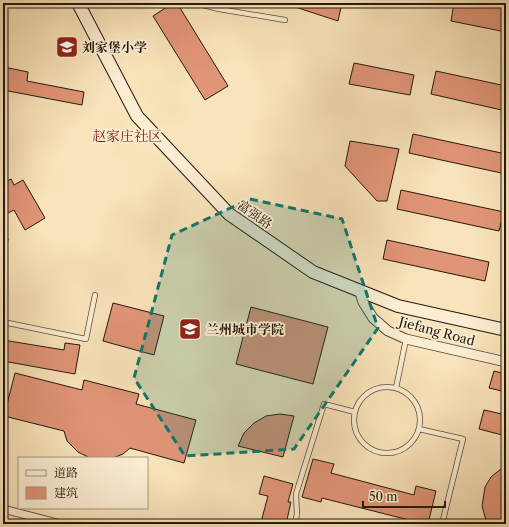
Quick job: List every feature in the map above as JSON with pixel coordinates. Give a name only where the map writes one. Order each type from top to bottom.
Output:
[{"type":"main road","name":"富强路","points":[[78,3],[137,116],[229,214],[313,272],[398,306],[506,330]]},
{"type":"street","name":"Jiefang Road","points":[[359,290],[363,302],[373,318],[388,331],[406,339],[506,362]]},
{"type":"street","points":[[3,509],[61,524]]},
{"type":"lane","points":[[195,3],[219,9],[285,20]]},
{"type":"lane","points":[[3,322],[86,339],[95,295]]},
{"type":"lane","points":[[396,388],[406,339]]},
{"type":"lane","points":[[383,387],[396,388],[407,394],[416,403],[420,416],[419,429],[414,440],[404,449],[391,453],[378,452],[366,446],[358,437],[354,424],[355,412],[360,400],[370,391],[383,387]]},
{"type":"lane","points":[[295,524],[298,514],[296,494],[324,404],[355,412]]},
{"type":"lane","points":[[419,429],[464,439],[442,524]]},
{"type":"highlighted area","points":[[250,199],[342,219],[378,328],[294,449],[185,456],[134,378],[172,235]]},
{"type":"building","points":[[173,3],[177,3],[228,86],[205,100],[153,16]]},
{"type":"building","points":[[283,3],[342,3],[338,21]]},
{"type":"building","points":[[454,3],[485,3],[506,7],[506,32],[451,21]]},
{"type":"building","points":[[354,63],[414,75],[410,95],[349,84]]},
{"type":"building","points":[[4,67],[28,72],[27,81],[84,92],[82,105],[3,90]]},
{"type":"building","points":[[436,71],[506,86],[506,111],[431,94]]},
{"type":"building","points":[[413,134],[506,154],[506,174],[409,153]]},
{"type":"building","points":[[350,141],[399,149],[387,201],[377,201],[345,166]]},
{"type":"building","points":[[11,179],[14,185],[23,180],[45,218],[25,230],[14,210],[8,213],[3,204],[3,183]]},
{"type":"building","points":[[401,190],[504,212],[499,231],[397,209]]},
{"type":"building","points":[[3,238],[8,239],[5,257],[3,257]]},
{"type":"building","points":[[387,240],[489,262],[485,281],[383,259]]},
{"type":"building","points":[[113,303],[164,316],[154,355],[103,341]]},
{"type":"building","points":[[251,307],[328,327],[313,384],[236,364]]},
{"type":"building","points":[[3,340],[64,350],[65,343],[80,345],[75,374],[3,361]]},
{"type":"building","points":[[494,371],[506,374],[506,392],[489,388]]},
{"type":"building","points":[[15,373],[82,390],[84,380],[139,394],[136,404],[196,420],[184,463],[130,448],[123,454],[116,457],[88,457],[78,452],[67,441],[64,431],[4,416]]},
{"type":"building","points":[[506,399],[506,436],[479,429],[484,410],[502,414]]},
{"type":"building","points":[[280,414],[294,416],[283,457],[238,446],[244,433],[254,423],[266,416]]},
{"type":"building","points":[[313,459],[334,464],[331,473],[414,495],[416,486],[436,491],[428,524],[408,524],[409,520],[322,498],[321,502],[302,497]]},
{"type":"building","points":[[502,468],[506,469],[506,524],[487,524],[482,506],[485,487],[491,477]]},
{"type":"building","points":[[264,476],[293,484],[288,502],[291,502],[286,524],[256,524],[257,521],[261,522],[268,496],[259,494]]},
{"type":"place","name":"刘家堡小学","points":[[67,47]]},
{"type":"place","name":"兰州城市学院","points":[[190,329]]},
{"type":"district","name":"赵家庄社区","points":[[127,136]]}]
